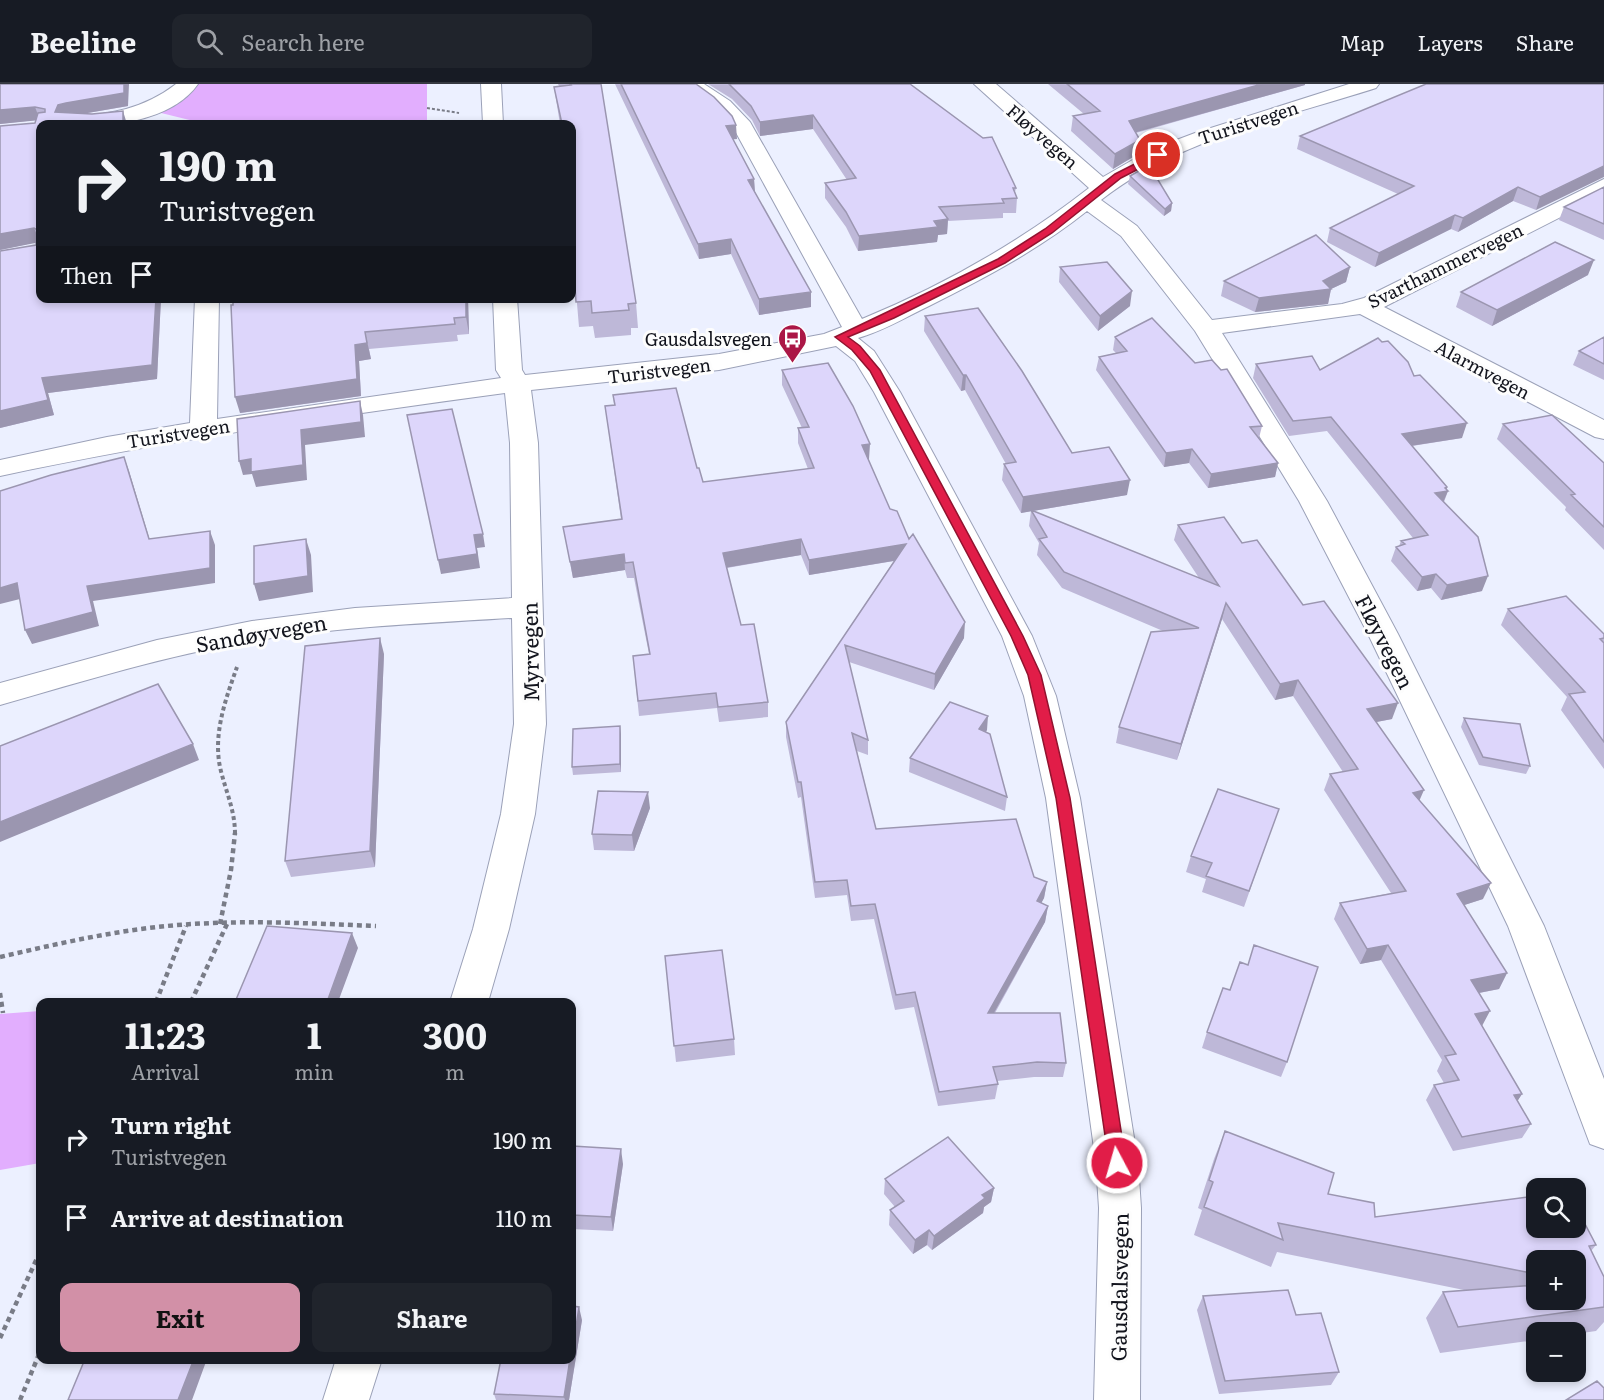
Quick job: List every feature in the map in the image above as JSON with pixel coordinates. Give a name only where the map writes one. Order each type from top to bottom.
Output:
[{"type":"street","points":[[108,120],[147,111],[166,102],[189,84]]},
{"type":"street","points":[[491,84],[493,120]]},
{"type":"street","name":"Gausdalsvegen","points":[[690,84],[723,105],[743,126],[760,152],[849,334],[879,377],[1017,636],[1040,696],[1063,798],[1114,1130],[1120,1208],[1117,1400]]},
{"type":"street","name":"Fløyvegen","points":[[984,84],[1094,195],[1110,215],[1129,231],[1206,328],[1313,501],[1460,787],[1526,926],[1604,1131]]},
{"type":"street","name":"Turistvegen","points":[[0,468],[107,445],[203,429],[517,384],[719,363],[849,334],[1001,261],[1048,231],[1094,195],[1138,165],[1202,136],[1370,84]]},
{"type":"street","name":"Svarthammervegen","points":[[1206,328],[1363,306],[1604,186]]},
{"type":"street","points":[[203,429],[207,303]]},
{"type":"street","name":"Myrvegen","points":[[470,998],[494,918],[518,814],[526,761],[531,684],[524,452],[517,384],[509,370],[505,303]]},
{"type":"street","name":"Alarmvegen","points":[[1363,306],[1604,430]]},
{"type":"street","name":"Sandøyvegen","points":[[0,694],[128,659],[250,631],[361,617],[528,607]]},
{"type":"street","points":[[346,1400],[357,1364]]},
{"type":"path","points":[[219,924],[230,880],[234,816],[228,786],[220,767],[218,744],[228,690],[250,631]]},
{"type":"path","points":[[193,998],[227,924]]},
{"type":"path","points":[[0,957],[86,938],[186,926],[227,924],[376,926]]},
{"type":"path","points":[[158,998],[186,926]]},
{"type":"path","points":[[0,993],[3,1012]]},
{"type":"path","points":[[0,1338],[36,1261]]},
{"type":"path","points":[[20,1400],[36,1362]]},
{"type":"shaded area","points":[[190,84],[427,84],[427,120],[190,120],[157,112]]},
{"type":"shaded area","points":[[36,1011],[36,1164],[0,1170],[0,1014]]},
{"type":"building","points":[[0,84],[124,84],[124,93],[58,105],[55,112],[92,114],[123,111],[123,120],[36,120],[36,229],[0,234],[0,126],[35,123],[38,113],[45,112],[45,109],[35,107],[0,110]]},
{"type":"building","points":[[601,84],[636,303],[628,304],[629,310],[592,313],[591,301],[576,302],[576,120],[561,120],[554,87]]},
{"type":"building","points":[[621,84],[696,84],[714,97],[732,116],[736,125],[726,126],[754,179],[748,180],[811,292],[759,299],[731,239],[698,244]]},
{"type":"building","points":[[729,84],[910,84],[983,138],[992,137],[1016,188],[1013,188],[1017,198],[1002,199],[1004,203],[939,207],[948,219],[934,221],[938,227],[859,236],[846,212],[825,183],[856,178],[813,115],[760,122],[751,106]]},
{"type":"building","points":[[1067,84],[1262,84],[1129,121],[1140,140],[1115,154],[1073,116],[1100,111]]},
{"type":"building","points":[[1426,84],[1604,84],[1604,166],[1540,197],[1518,187],[1463,218],[1455,215],[1379,253],[1330,228],[1414,186],[1300,136]]},
{"type":"building","points":[[1149,165],[1172,203],[1165,209],[1130,176]]},
{"type":"building","points":[[1604,187],[1604,224],[1564,207]]},
{"type":"building","points":[[1316,235],[1350,267],[1323,281],[1331,289],[1259,298],[1224,281]]},
{"type":"building","points":[[1555,242],[1594,260],[1497,310],[1461,292]]},
{"type":"building","points":[[36,245],[36,303],[156,303],[152,365],[42,378],[48,400],[0,411],[0,251]]},
{"type":"building","points":[[1107,262],[1132,291],[1100,316],[1060,267]]},
{"type":"building","points":[[233,303],[466,303],[466,317],[454,318],[455,324],[365,332],[367,343],[355,345],[357,379],[235,397],[231,305]]},
{"type":"building","points":[[978,308],[1022,371],[1072,453],[1109,447],[1130,480],[1023,497],[1004,464],[1016,462],[966,375],[963,375],[925,316]]},
{"type":"building","points":[[1152,318],[1195,363],[1212,360],[1221,370],[1227,369],[1262,426],[1250,427],[1278,463],[1211,474],[1192,449],[1166,453],[1099,357],[1127,351],[1115,337]]},
{"type":"building","points":[[1604,337],[1604,364],[1579,351]]},
{"type":"building","points":[[1378,338],[1382,342],[1388,341],[1408,362],[1414,376],[1420,375],[1467,423],[1402,434],[1447,487],[1445,488],[1448,491],[1435,493],[1478,537],[1488,576],[1447,585],[1436,574],[1422,577],[1396,547],[1405,544],[1401,541],[1428,535],[1331,417],[1293,421],[1256,364],[1312,356],[1320,370]]},
{"type":"building","points":[[828,363],[853,406],[870,444],[862,445],[890,509],[897,511],[909,539],[913,534],[965,622],[935,674],[845,645],[868,740],[852,733],[876,829],[1016,819],[1034,877],[1047,882],[1037,901],[1048,906],[988,1013],[1060,1013],[1066,1063],[1037,1062],[993,1067],[998,1084],[939,1092],[915,992],[896,995],[875,904],[851,906],[847,880],[815,882],[801,782],[798,782],[786,722],[906,544],[809,560],[801,539],[723,553],[741,625],[754,624],[768,702],[718,707],[716,693],[638,701],[633,656],[650,654],[633,562],[625,563],[624,554],[570,562],[563,527],[622,519],[605,406],[615,405],[613,395],[676,388],[697,468],[699,468],[703,482],[814,468],[798,428],[809,427],[782,370]]},
{"type":"building","points":[[360,401],[361,422],[301,430],[303,465],[251,472],[251,459],[239,461],[237,419]]},
{"type":"building","points":[[452,409],[483,534],[474,535],[477,554],[438,560],[407,415]]},
{"type":"building","points":[[1552,415],[1604,463],[1604,527],[1571,495],[1575,494],[1503,424]]},
{"type":"building","points":[[124,457],[149,539],[210,531],[210,568],[87,586],[93,612],[25,630],[17,583],[0,588],[0,491],[51,475]]},
{"type":"building","points":[[1031,510],[1219,586],[1178,525],[1224,517],[1242,543],[1257,540],[1303,605],[1324,601],[1398,703],[1367,709],[1424,790],[1413,793],[1491,883],[1457,894],[1507,973],[1471,980],[1490,1011],[1475,1014],[1522,1094],[1514,1095],[1531,1124],[1462,1137],[1434,1085],[1459,1080],[1445,1056],[1456,1054],[1388,945],[1367,949],[1340,903],[1406,891],[1330,774],[1358,769],[1298,680],[1280,684],[1226,603],[1181,744],[1119,727],[1151,632],[1199,628],[1064,572],[1039,539],[1047,537]]},
{"type":"building","points":[[306,539],[308,576],[254,584],[254,546]]},
{"type":"building","points":[[1566,596],[1604,634],[1604,638],[1600,639],[1604,643],[1604,742],[1569,694],[1585,692],[1508,609]]},
{"type":"building","points":[[380,638],[370,851],[285,861],[305,646]]},
{"type":"building","points":[[158,684],[193,744],[0,822],[0,746]]},
{"type":"building","points":[[950,702],[988,716],[979,729],[990,734],[1007,797],[910,758]]},
{"type":"building","points":[[1464,718],[1520,724],[1530,766],[1483,757]]},
{"type":"building","points":[[620,726],[620,764],[572,767],[573,729]]},
{"type":"building","points":[[1218,789],[1279,809],[1249,891],[1206,876],[1212,863],[1191,856]]},
{"type":"building","points":[[598,791],[648,792],[632,835],[592,834]]},
{"type":"building","points":[[267,926],[352,933],[328,998],[237,998]]},
{"type":"building","points":[[1254,945],[1318,967],[1287,1062],[1207,1032],[1223,988],[1230,990],[1240,962],[1248,965]]},
{"type":"building","points":[[722,950],[734,1039],[674,1046],[665,956]]},
{"type":"building","points":[[1225,1131],[1334,1173],[1328,1194],[1374,1203],[1375,1217],[1526,1197],[1526,1238],[1586,1238],[1586,1226],[1596,1245],[1589,1246],[1604,1277],[1604,1307],[1586,1309],[1586,1250],[1526,1250],[1526,1272],[1278,1223],[1283,1240],[1204,1207],[1213,1182],[1209,1180]]},
{"type":"building","points":[[948,1137],[994,1188],[982,1195],[985,1198],[934,1236],[929,1230],[915,1240],[890,1210],[904,1201],[885,1179]]},
{"type":"building","points":[[576,1146],[621,1149],[611,1217],[576,1215]]},
{"type":"building","points":[[1526,1286],[1526,1310],[1582,1310],[1458,1327],[1443,1292]]},
{"type":"building","points":[[1288,1290],[1296,1315],[1321,1313],[1339,1372],[1225,1381],[1203,1296]]},
{"type":"building","points":[[576,1307],[579,1307],[576,1326]]},
{"type":"building","points":[[83,1364],[192,1364],[178,1400],[68,1400]]},
{"type":"building","points":[[500,1364],[569,1364],[564,1397],[494,1394]]},
{"type":"building","points":[[1597,1381],[1604,1388],[1604,1400],[1566,1400]]},
{"type":"place","name":"Gausdalsvegen","points":[[793,364]]},
{"type":"route","points":[[1117,1163],[1113,1120],[1063,798],[1034,675],[1017,636],[875,370],[865,356],[840,337],[872,325],[1001,261],[1062,221],[1118,176],[1158,155]]}]
